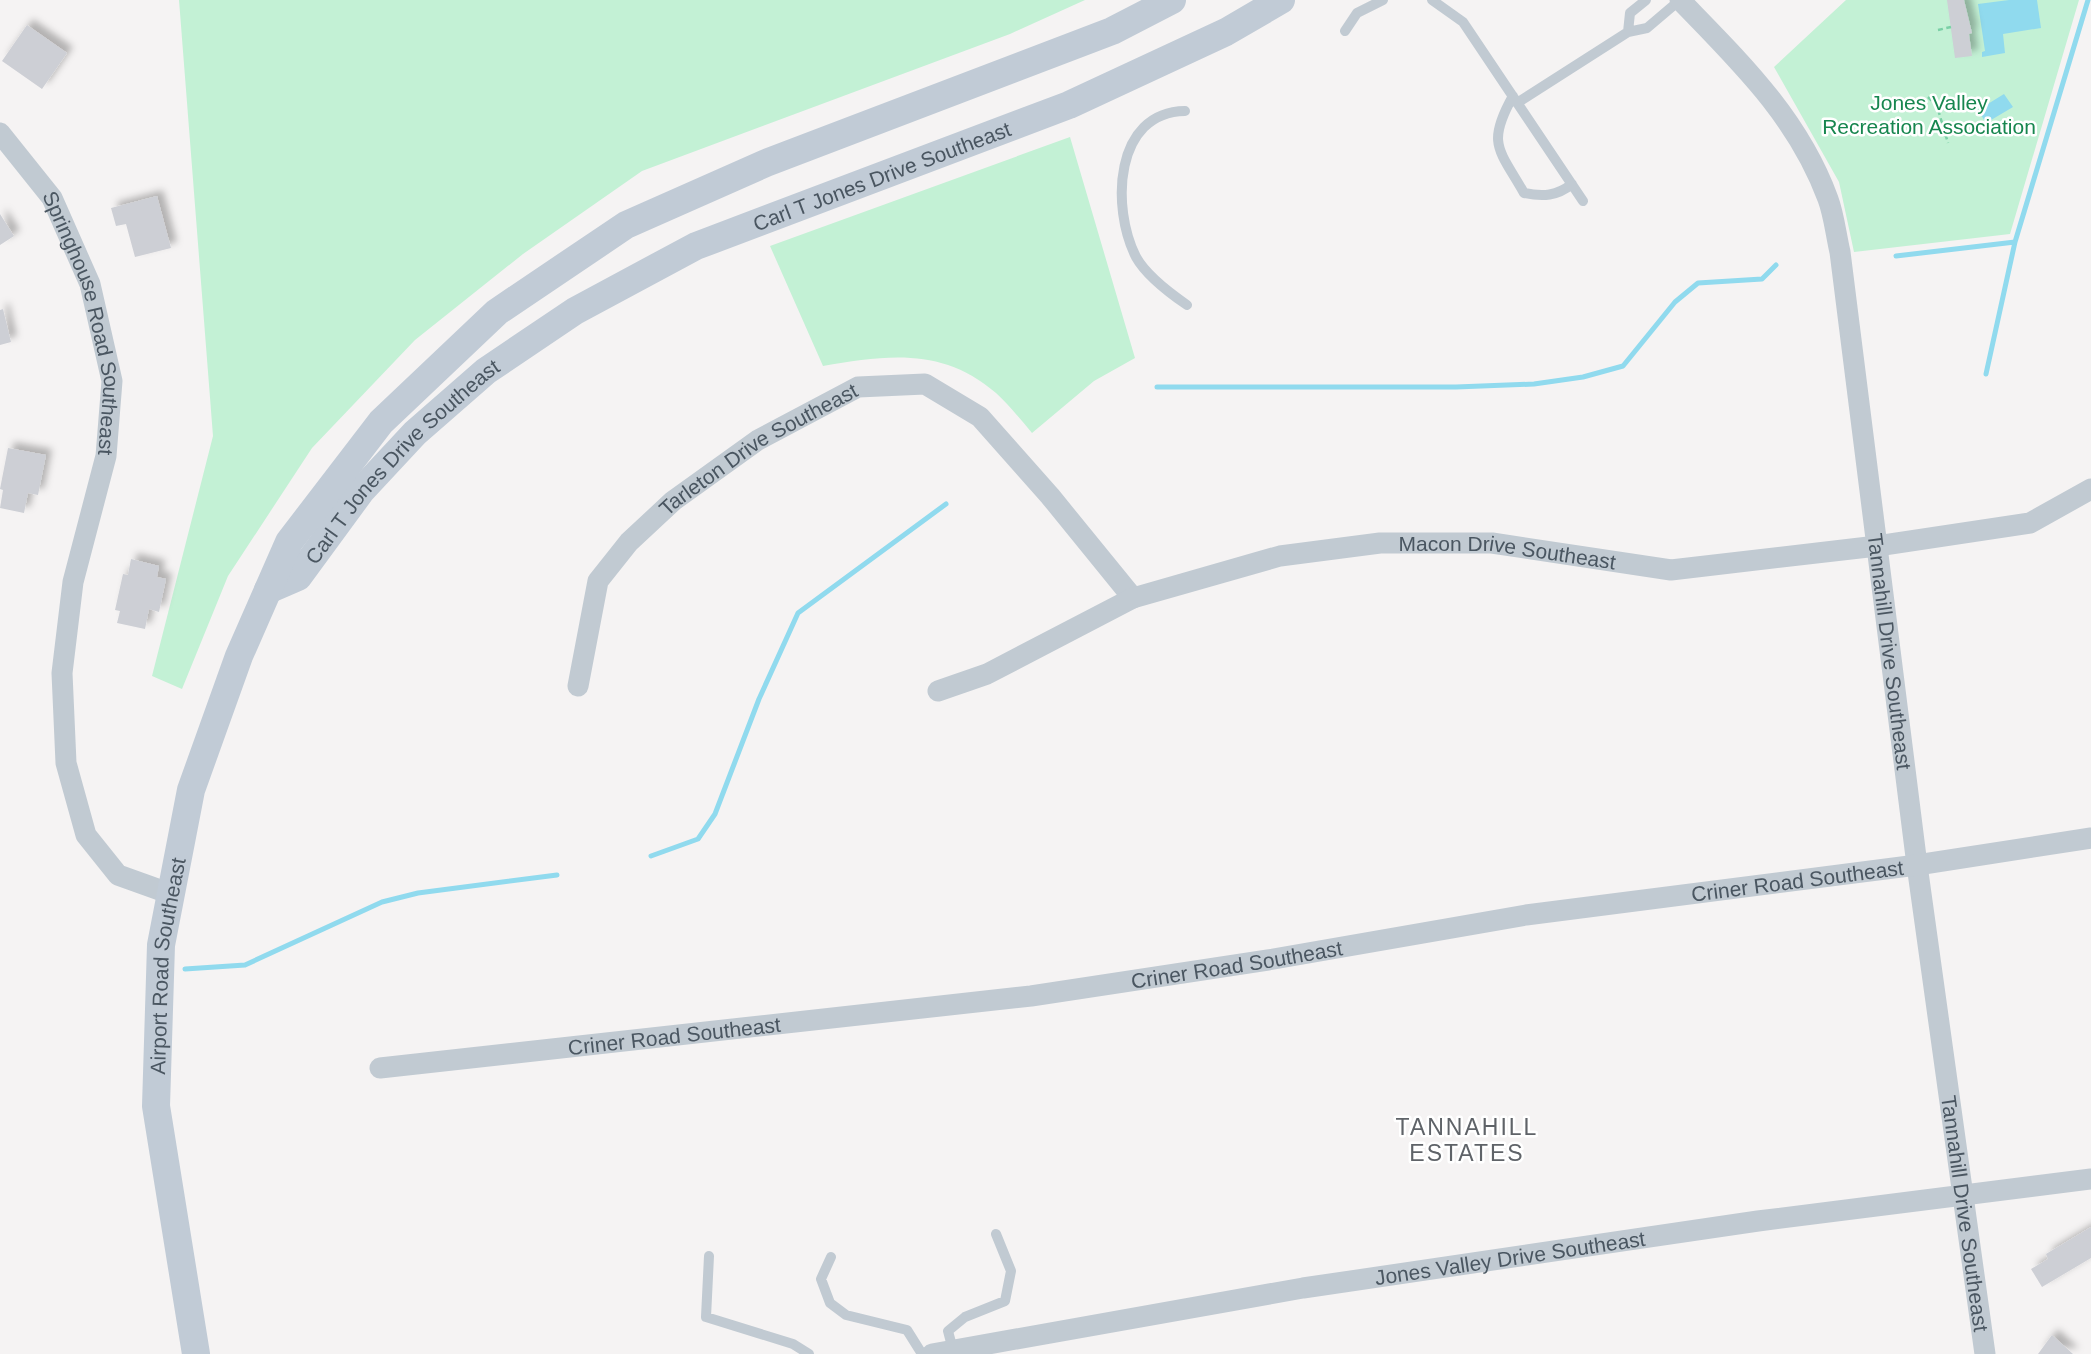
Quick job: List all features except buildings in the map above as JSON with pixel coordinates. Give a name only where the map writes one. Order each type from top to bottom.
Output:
[{"type":"main road","name":"Carl T Jones Drive Southeast","points":[[268,590],[289,542],[381,422],[497,312],[626,225],[766,163],[1112,31],[1172,0]]},
{"type":"main road","name":"Carl T Jones Drive Southeast","points":[[268,590],[299,577],[361,491],[415,433],[486,371],[575,311],[696,246],[1069,105],[1226,32],[1281,0]]},
{"type":"main road","name":"Airport Road Southeast","points":[[196,1354],[156,1107],[161,944],[191,790],[239,656],[268,590]]},
{"type":"street","name":"Tannahill Drive Southeast","points":[[1680,0],[1780,108],[1805,148],[1829,201],[1840,252],[1917,865],[1985,1354]]},
{"type":"street","name":"Springhouse Road Southeast","points":[[0,133],[52,198],[58,211],[90,284],[112,381],[106,456],[73,582],[62,673],[66,763],[86,835],[118,875],[171,894]]},
{"type":"street","name":"Tarleton Drive Southeast","points":[[578,686],[598,581],[629,542],[673,501],[758,440],[858,387],[925,384],[980,417],[1050,496],[1133,598]]},
{"type":"street","name":"Macon Drive Southeast","points":[[937,691],[987,674],[1133,598],[1280,556],[1380,542],[1492,543],[1671,570],[1877,546],[2030,523],[2091,489]]},
{"type":"street","name":"Criner Road Southeast","points":[[380,1068],[1031,996],[1268,960],[1526,915],[1917,865],[2091,838]]},
{"type":"street","name":"Jones Valley Drive Southeast","points":[[942,1352],[1303,1288],[1758,1221],[2091,1179]]},
{"type":"lane","points":[[1345,31],[1357,13],[1383,0]]},
{"type":"lane","points":[[1432,0],[1464,22],[1583,201]]},
{"type":"lane","points":[[1628,32],[1630,13],[1646,0]]},
{"type":"lane","points":[[1572,184],[1563,191],[1542,197],[1524,193],[1497,147],[1496,133],[1515,99],[1628,32],[1647,28],[1680,0]]},
{"type":"lane","points":[[1185,111],[1167,111],[1140,131],[1125,155],[1121,204],[1137,258],[1173,295],[1187,305]]},
{"type":"lane","points":[[942,1352],[948,1331],[965,1317],[1005,1301],[1011,1271],[996,1234]]},
{"type":"lane","points":[[709,1256],[706,1317],[793,1344],[809,1354]]},
{"type":"lane","points":[[831,1257],[821,1279],[830,1303],[846,1315],[907,1330],[922,1354]]},
{"type":"path","points":[[1938,30],[1951,27]]},
{"type":"path","points":[[1928,97],[1937,106],[1948,143]]},
{"type":"green space","points":[[179,0],[1085,0],[1010,34],[642,171],[523,254],[415,340],[312,448],[228,576],[182,689],[152,676],[213,436]]},
{"type":"green space","name":"Jones Valley Recreation Association","points":[[1846,0],[2079,0],[2010,234],[1854,252],[1839,182],[1774,67]]},
{"type":"green space","points":[[1070,137],[1135,358],[1094,381],[1032,433],[996,393],[976,378],[935,361],[892,358],[823,366],[770,246]]},
{"type":"water","points":[[2037,0],[2041,28],[2003,34],[2005,53],[1982,57],[1982,52],[1985,51],[1978,4]]},
{"type":"water","points":[[2004,94],[2013,107],[1986,123],[1978,110]]},
{"type":"waterway","points":[[1986,374],[2015,242],[2088,0]]},
{"type":"waterway","points":[[1896,256],[2015,242]]},
{"type":"waterway","points":[[1157,387],[1456,387],[1534,384],[1583,377],[1623,366],[1675,302],[1698,283],[1762,279],[1776,265]]},
{"type":"waterway","points":[[651,856],[698,839],[715,814],[759,699],[798,613],[946,504]]},
{"type":"waterway","points":[[185,969],[245,965],[382,902],[418,893],[557,875]]},
{"type":"district","name":"TANNAHILL ESTATES","points":[[1467,1140]]}]
